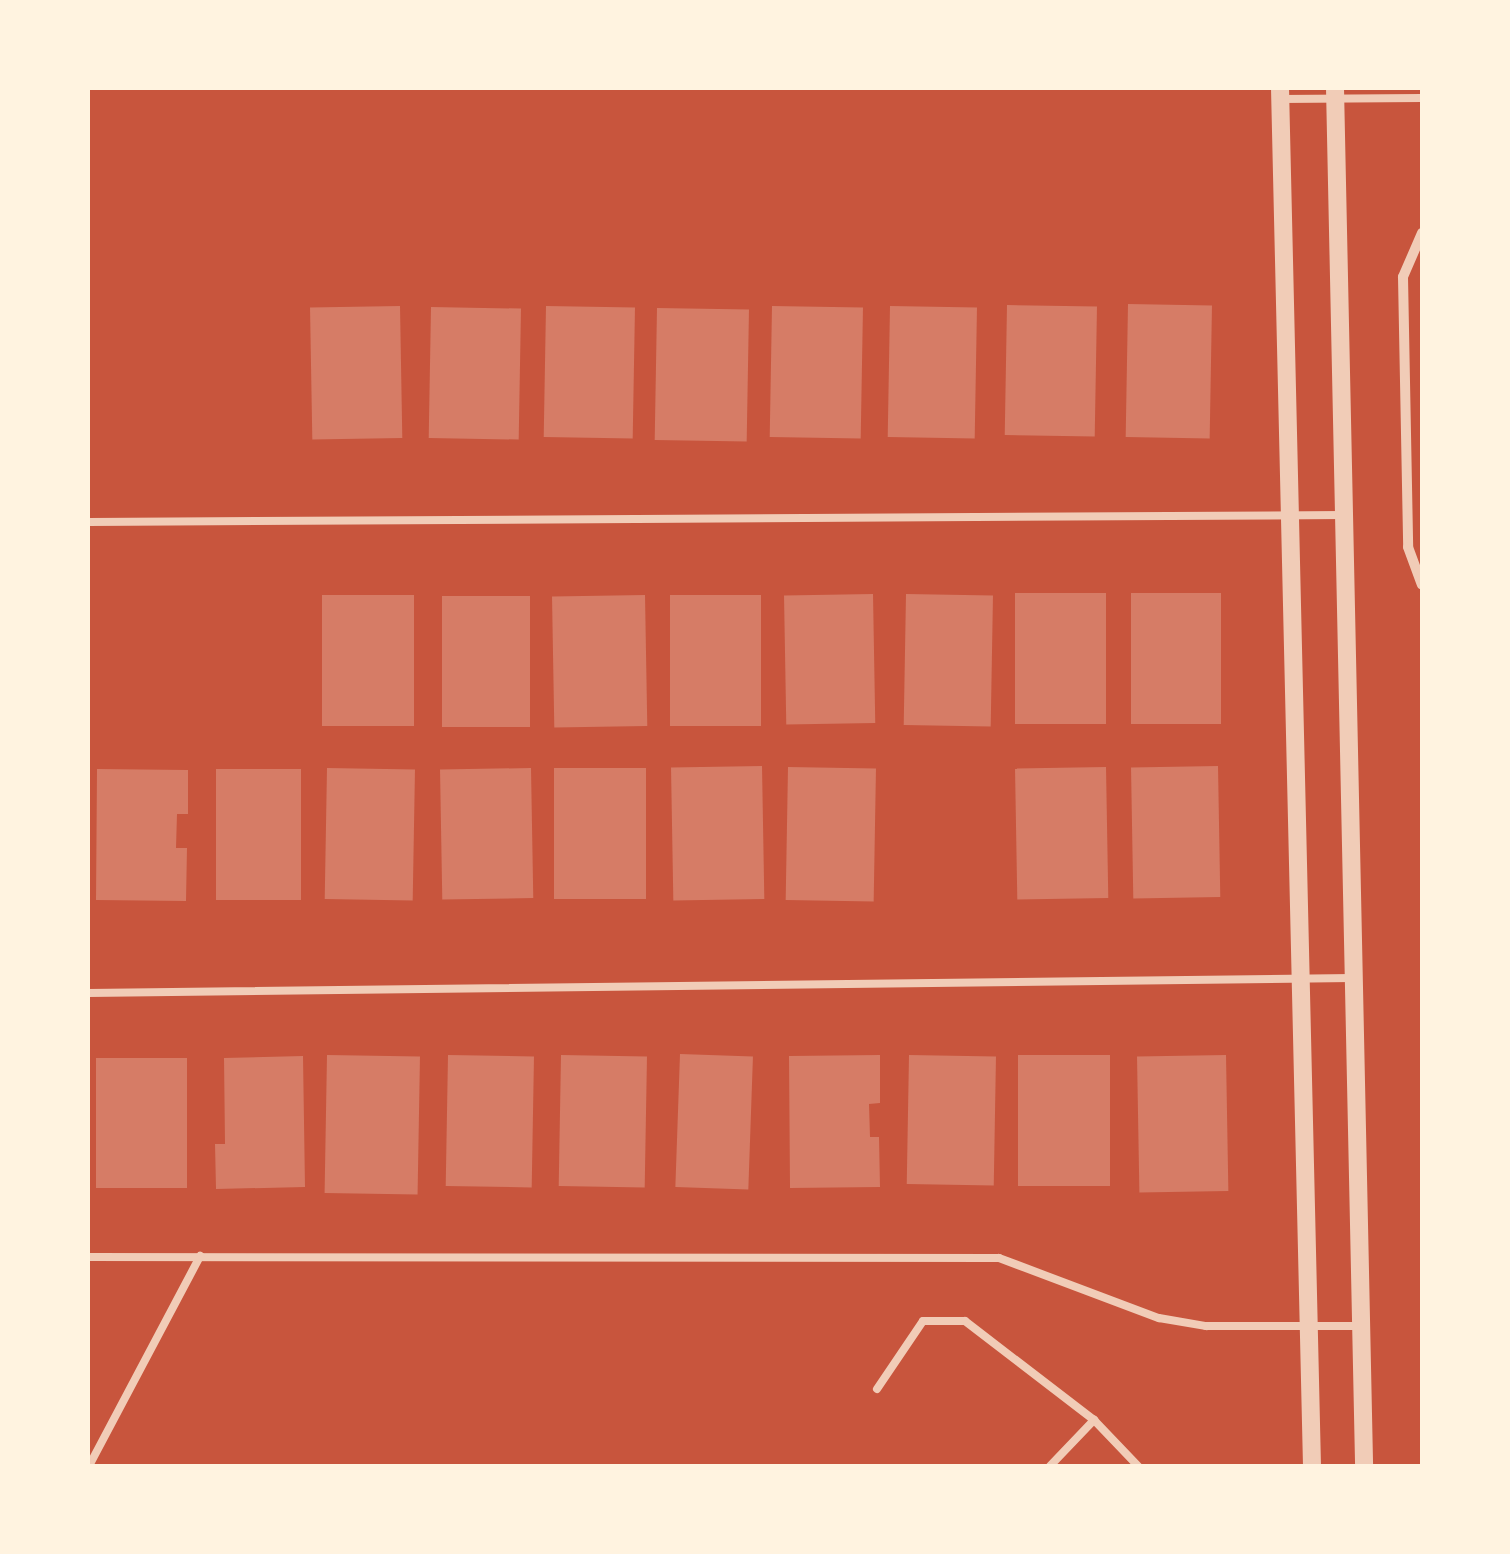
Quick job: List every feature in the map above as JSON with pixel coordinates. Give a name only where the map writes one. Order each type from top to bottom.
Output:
[{"type":"street","points":[[1335,92],[1364,1466]]},
{"type":"street","points":[[1280,93],[1312,1466]]},
{"type":"street","points":[[1422,233],[1403,277],[1408,547],[1422,585]]},
{"type":"lane","points":[[1280,93],[1422,98]]},
{"type":"lane","points":[[88,522],[1344,515]]},
{"type":"lane","points":[[88,992],[1356,978]]},
{"type":"lane","points":[[89,1466],[200,1256]]},
{"type":"lane","points":[[88,1257],[999,1258],[1159,1318],[1206,1326],[1360,1326]]},
{"type":"lane","points":[[877,1389],[922,1321],[965,1321],[1094,1420],[1138,1466]]},
{"type":"lane","points":[[1050,1466],[1094,1420]]},
{"type":"building","points":[[1128,304],[1212,305],[1210,438],[1126,437]]},
{"type":"building","points":[[1007,305],[1097,307],[1095,437],[1005,435]]},
{"type":"building","points":[[400,306],[402,438],[312,440],[310,308]]},
{"type":"building","points":[[546,306],[635,308],[633,439],[544,437]]},
{"type":"building","points":[[772,306],[863,308],[861,439],[770,437]]},
{"type":"building","points":[[890,306],[977,308],[975,438],[888,437]]},
{"type":"building","points":[[431,307],[521,309],[519,440],[429,438]]},
{"type":"building","points":[[657,308],[749,310],[747,442],[655,440]]},
{"type":"building","points":[[1015,593],[1106,593],[1106,724],[1015,724]]},
{"type":"building","points":[[1131,593],[1221,593],[1221,724],[1131,724]]},
{"type":"building","points":[[873,594],[875,723],[786,725],[784,596]]},
{"type":"building","points":[[906,594],[993,596],[991,726],[904,725]]},
{"type":"building","points":[[322,595],[414,595],[414,726],[322,726]]},
{"type":"building","points":[[645,595],[647,726],[554,728],[552,597]]},
{"type":"building","points":[[670,595],[761,595],[761,726],[670,726]]},
{"type":"building","points":[[442,596],[530,596],[530,727],[442,727]]},
{"type":"building","points":[[762,766],[764,899],[673,901],[671,768]]},
{"type":"building","points":[[1218,766],[1220,897],[1133,898],[1131,768]]},
{"type":"building","points":[[788,767],[876,769],[874,902],[786,900]]},
{"type":"building","points":[[1106,767],[1108,898],[1017,900],[1015,769]]},
{"type":"building","points":[[327,768],[415,770],[413,901],[325,899]]},
{"type":"building","points":[[531,768],[533,898],[442,900],[440,770]]},
{"type":"building","points":[[554,768],[646,768],[646,899],[554,899]]},
{"type":"building","points":[[97,769],[188,770],[188,814],[177,814],[176,848],[187,848],[186,901],[96,900]]},
{"type":"building","points":[[216,769],[301,769],[301,900],[216,900]]},
{"type":"building","points":[[680,1054],[753,1057],[748,1189],[675,1187]]},
{"type":"building","points":[[327,1055],[420,1057],[418,1195],[325,1193]]},
{"type":"building","points":[[448,1055],[534,1057],[532,1187],[446,1186]]},
{"type":"building","points":[[561,1055],[647,1057],[645,1187],[559,1186]]},
{"type":"building","points":[[880,1055],[880,1103],[869,1104],[870,1137],[879,1137],[880,1187],[790,1188],[789,1056]]},
{"type":"building","points":[[909,1055],[996,1057],[994,1185],[907,1184]]},
{"type":"building","points":[[1018,1055],[1110,1055],[1110,1186],[1018,1186]]},
{"type":"building","points":[[1226,1055],[1228,1191],[1139,1193],[1137,1057]]},
{"type":"building","points":[[303,1056],[305,1187],[216,1189],[215,1144],[225,1144],[224,1058]]},
{"type":"building","points":[[96,1058],[187,1058],[187,1188],[96,1188]]}]
